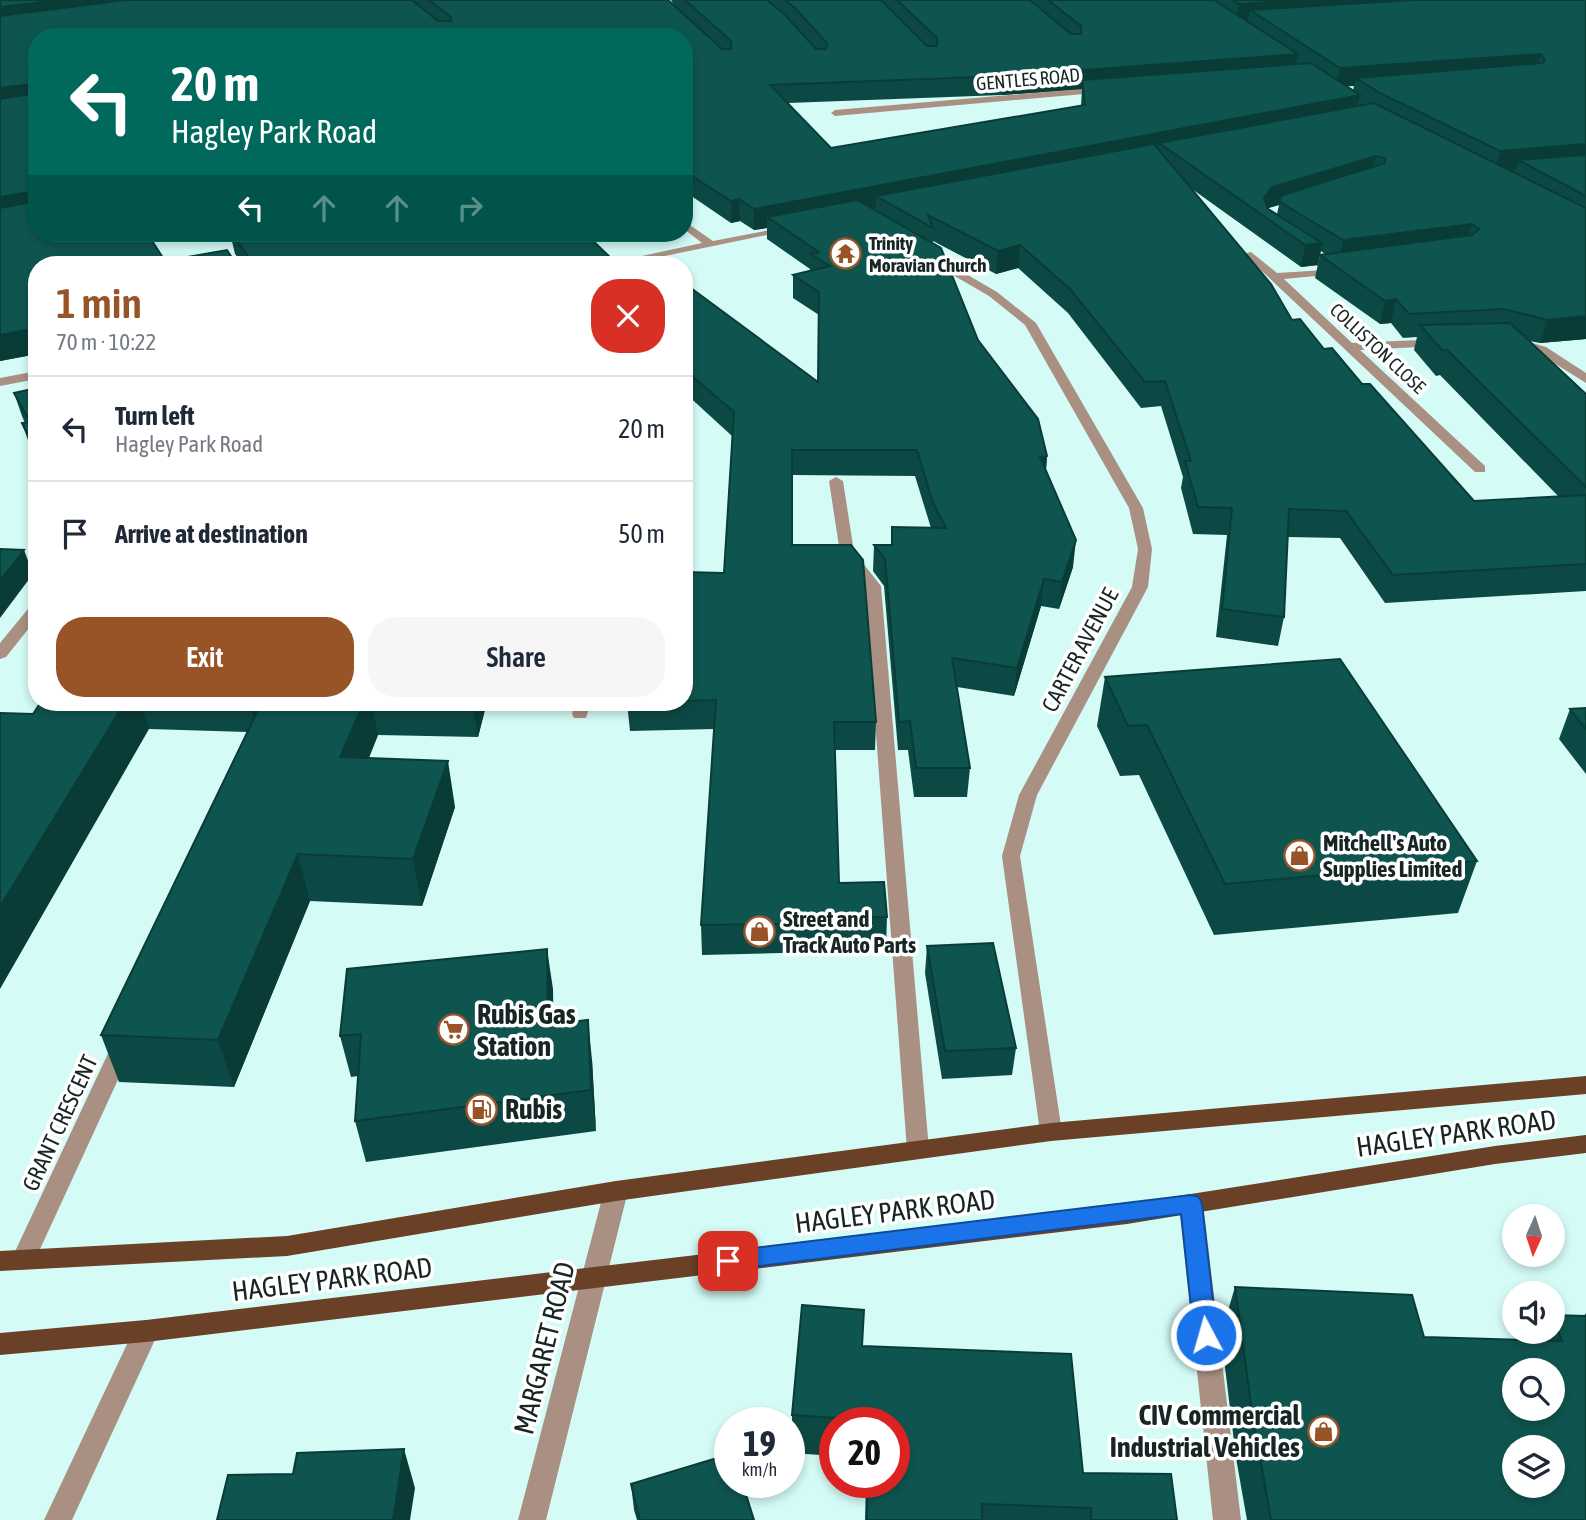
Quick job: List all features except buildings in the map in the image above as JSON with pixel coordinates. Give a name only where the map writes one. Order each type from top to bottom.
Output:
[{"type":"main road","name":"HAGLEY PARK ROAD","points":[[0,1261],[287,1246],[616,1191],[1051,1132],[1586,1085]]},
{"type":"main road","name":"HAGLEY PARK ROAD","points":[[0,1344],[146,1331],[1191,1204],[1495,1155],[1586,1144]]},
{"type":"street","name":"GENTLES ROAD","points":[[835,113],[1111,90]]},
{"type":"street","points":[[653,256],[809,226]]},
{"type":"street","points":[[693,231],[711,245]]},
{"type":"street","name":"CARTER AVENUE","points":[[914,249],[993,294],[1030,323],[1136,508],[1145,549],[1140,587],[1028,796],[1011,856],[1051,1132]]},
{"type":"street","name":"COLLISTON CLOSE","points":[[1251,255],[1479,469]]},
{"type":"street","points":[[1275,277],[1345,270],[1327,263]]},
{"type":"street","points":[[1504,340],[1529,344],[1542,350],[1586,379]]},
{"type":"street","points":[[1350,347],[1456,341]]},
{"type":"street","points":[[0,383],[28,377]]},
{"type":"street","points":[[836,481],[847,553],[873,586],[918,1150]]},
{"type":"street","points":[[0,654],[28,618]]},
{"type":"street","name":"GRANT CRESCENT","points":[[23,1260],[130,1031]]},
{"type":"street","name":"MARGARET ROAD","points":[[532,1520],[616,1191]]},
{"type":"street","points":[[1191,1204],[1227,1520]]},
{"type":"street","points":[[58,1520],[146,1331]]},
{"type":"place","name":"Trinity Moravian Church","points":[[846,254]]},
{"type":"place","name":"Mitchell's Auto Supplies Limited","points":[[1300,856]]},
{"type":"place","name":"Street and Track Auto Parts","points":[[760,932]]},
{"type":"place","name":"Rubis Gas Station","points":[[454,1030]]},
{"type":"place","name":"Rubis","points":[[482,1109]]},
{"type":"place","name":"CIV Commercial Industrial Vehicles","points":[[1323,1431]]},
{"type":"route","points":[[728,1261],[1127,1214],[1191,1204],[1206,1335]]}]
